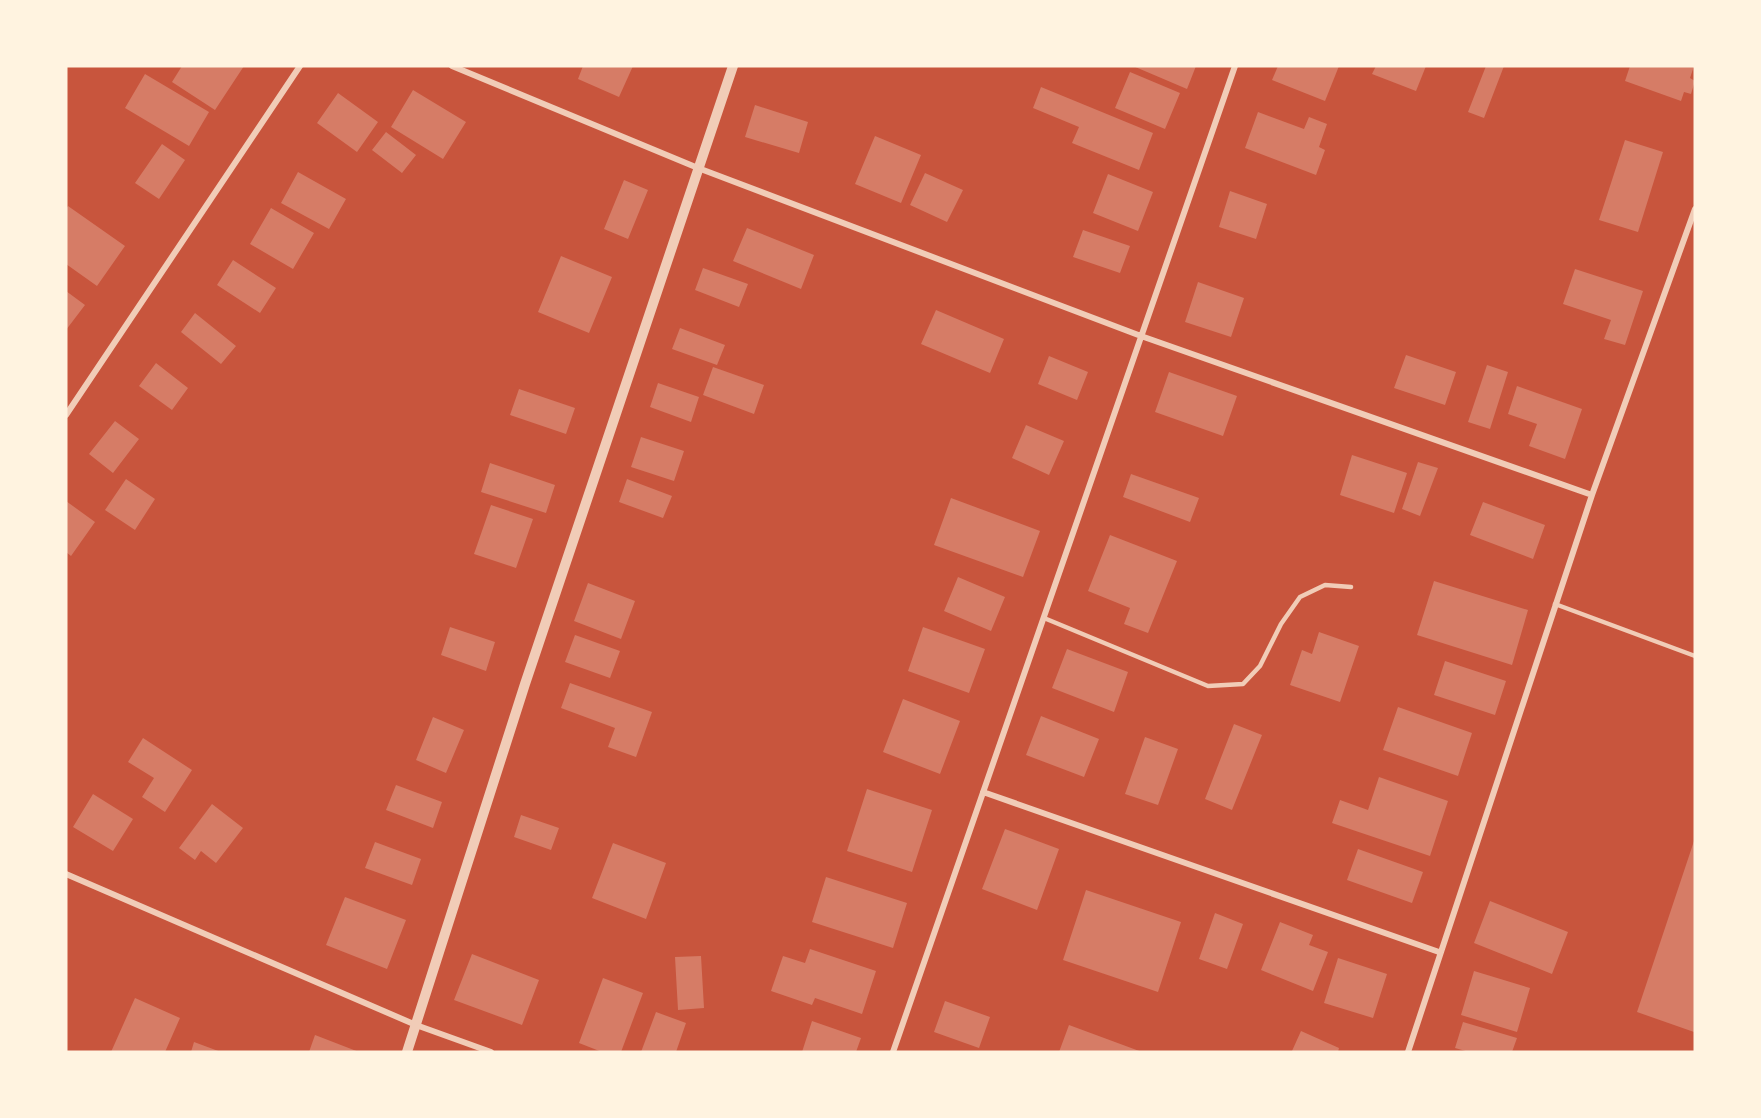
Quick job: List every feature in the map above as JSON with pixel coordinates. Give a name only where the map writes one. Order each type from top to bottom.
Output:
[{"type":"street","points":[[66,415],[300,66]]},
{"type":"street","points":[[452,66],[698,168],[1141,336],[1592,495]]},
{"type":"street","points":[[407,1052],[525,684],[733,66]]},
{"type":"street","points":[[893,1052],[1235,66]]},
{"type":"street","points":[[1408,1052],[1439,952],[1592,495],[1695,209]]},
{"type":"street","points":[[983,792],[1439,952]]},
{"type":"street","points":[[66,874],[416,1025],[491,1052]]},
{"type":"lane","points":[[1044,618],[1208,686],[1243,684],[1260,666],[1281,624],[1300,597],[1325,585],[1351,587]]},
{"type":"lane","points":[[1555,604],[1695,656]]},
{"type":"building","points":[[182,66],[244,66],[215,110],[172,82]]},
{"type":"building","points":[[583,66],[633,66],[619,97],[578,79]]},
{"type":"building","points":[[1133,66],[1196,66],[1187,89]]},
{"type":"building","points":[[1278,66],[1339,66],[1325,101],[1272,80]]},
{"type":"building","points":[[1376,66],[1426,66],[1416,91],[1372,74]]},
{"type":"building","points":[[1486,66],[1504,66],[1484,118],[1468,112]]},
{"type":"building","points":[[1630,66],[1694,66],[1690,78],[1695,81],[1691,94],[1684,92],[1681,101],[1625,81]]},
{"type":"building","points":[[1130,72],[1180,93],[1165,129],[1115,108]]},
{"type":"building","points":[[145,74],[209,112],[189,146],[125,108]]},
{"type":"building","points":[[1041,87],[1153,133],[1139,170],[1072,143],[1079,127],[1033,108]]},
{"type":"building","points":[[413,90],[466,122],[443,159],[391,127]]},
{"type":"building","points":[[338,93],[378,122],[357,152],[317,123]]},
{"type":"building","points":[[755,105],[808,122],[799,153],[745,137]]},
{"type":"building","points":[[1258,112],[1304,129],[1309,117],[1327,124],[1319,147],[1325,150],[1316,175],[1245,148]]},
{"type":"building","points":[[386,132],[416,155],[402,173],[372,150]]},
{"type":"building","points":[[875,136],[921,155],[901,203],[855,184]]},
{"type":"building","points":[[1625,140],[1663,152],[1638,232],[1599,220]]},
{"type":"building","points":[[162,144],[185,160],[159,199],[135,183]]},
{"type":"building","points":[[298,172],[346,199],[329,229],[281,203]]},
{"type":"building","points":[[925,173],[963,190],[947,222],[910,205]]},
{"type":"building","points":[[1108,174],[1153,192],[1138,231],[1093,213]]},
{"type":"building","points":[[624,180],[648,190],[628,239],[604,229]]},
{"type":"building","points":[[1230,191],[1267,204],[1256,239],[1219,227]]},
{"type":"building","points":[[68,206],[125,246],[97,286],[66,264],[66,209]]},
{"type":"building","points":[[271,208],[314,233],[293,269],[250,244]]},
{"type":"building","points":[[747,228],[814,255],[801,289],[733,261]]},
{"type":"building","points":[[1083,230],[1130,246],[1120,273],[1073,257]]},
{"type":"building","points":[[561,256],[612,277],[589,333],[538,312]]},
{"type":"building","points":[[233,260],[276,288],[260,313],[217,285]]},
{"type":"building","points":[[703,268],[748,284],[739,307],[695,290]]},
{"type":"building","points":[[1575,269],[1643,291],[1625,345],[1604,339],[1611,320],[1563,304]]},
{"type":"building","points":[[1198,282],[1244,298],[1231,337],[1185,322]]},
{"type":"building","points":[[66,291],[85,305],[66,330]]},
{"type":"building","points":[[936,310],[1004,339],[990,373],[921,344]]},
{"type":"building","points":[[195,313],[236,346],[221,364],[181,332]]},
{"type":"building","points":[[680,328],[725,345],[717,365],[672,349]]},
{"type":"building","points":[[1406,355],[1456,372],[1445,405],[1394,388]]},
{"type":"building","points":[[1049,356],[1088,372],[1077,400],[1038,384]]},
{"type":"building","points":[[156,363],[188,388],[172,410],[139,386]]},
{"type":"building","points":[[1487,365],[1508,372],[1490,429],[1468,422]]},
{"type":"building","points":[[713,367],[764,385],[754,414],[703,395]]},
{"type":"building","points":[[1169,372],[1237,396],[1223,436],[1155,412]]},
{"type":"building","points":[[658,383],[699,397],[691,422],[650,407]]},
{"type":"building","points":[[1517,386],[1582,409],[1565,459],[1529,446],[1537,424],[1508,414]]},
{"type":"building","points":[[519,389],[575,408],[566,434],[510,415]]},
{"type":"building","points":[[115,421],[139,439],[113,473],[89,454]]},
{"type":"building","points":[[1026,425],[1064,441],[1049,475],[1012,458]]},
{"type":"building","points":[[641,437],[684,451],[674,481],[631,467]]},
{"type":"building","points":[[1352,455],[1407,473],[1394,513],[1340,495]]},
{"type":"building","points":[[1418,462],[1438,468],[1420,516],[1402,509]]},
{"type":"building","points":[[490,463],[555,485],[546,513],[481,492]]},
{"type":"building","points":[[1131,474],[1199,498],[1190,522],[1123,497]]},
{"type":"building","points":[[126,479],[155,499],[135,530],[105,510]]},
{"type":"building","points":[[627,479],[672,496],[663,518],[619,502]]},
{"type":"building","points":[[951,498],[1040,531],[1023,577],[934,545]]},
{"type":"building","points":[[66,501],[95,522],[71,556],[66,552]]},
{"type":"building","points":[[1483,502],[1545,525],[1533,559],[1470,535]]},
{"type":"building","points":[[491,505],[533,519],[516,568],[474,554]]},
{"type":"building","points":[[1110,535],[1177,561],[1148,633],[1124,624],[1130,608],[1088,591]]},
{"type":"building","points":[[958,577],[1005,597],[991,631],[944,611]]},
{"type":"building","points":[[1434,581],[1528,610],[1512,665],[1417,635]]},
{"type":"building","points":[[588,583],[635,601],[621,639],[574,621]]},
{"type":"building","points":[[450,627],[495,642],[486,671],[441,655]]},
{"type":"building","points":[[923,627],[985,649],[969,693],[908,671]]},
{"type":"building","points":[[1319,632],[1359,646],[1340,702],[1290,685],[1302,650],[1312,654]]},
{"type":"building","points":[[575,635],[620,651],[610,678],[565,662]]},
{"type":"building","points":[[1067,649],[1128,672],[1114,712],[1052,688]]},
{"type":"building","points":[[1445,661],[1506,681],[1495,715],[1434,695]]},
{"type":"building","points":[[570,683],[652,712],[636,757],[608,747],[615,728],[561,708]]},
{"type":"building","points":[[903,699],[960,721],[940,774],[883,752]]},
{"type":"building","points":[[1398,707],[1472,733],[1458,776],[1383,750]]},
{"type":"building","points":[[1041,716],[1099,739],[1084,777],[1026,755]]},
{"type":"building","points":[[433,717],[464,730],[446,773],[416,760]]},
{"type":"building","points":[[1234,724],[1262,735],[1232,810],[1205,799]]},
{"type":"building","points":[[1145,737],[1178,749],[1158,805],[1125,794]]},
{"type":"building","points":[[143,738],[192,770],[165,812],[142,797],[154,778],[128,762]]},
{"type":"building","points":[[1379,777],[1448,801],[1430,856],[1332,823],[1340,800],[1368,810]]},
{"type":"building","points":[[396,785],[442,802],[433,828],[386,810]]},
{"type":"building","points":[[867,789],[932,810],[912,872],[847,851]]},
{"type":"building","points":[[93,794],[133,819],[113,851],[73,827]]},
{"type":"building","points":[[212,804],[243,828],[216,863],[201,851],[195,860],[179,848]]},
{"type":"building","points":[[521,815],[559,828],[551,850],[514,837]]},
{"type":"building","points":[[1005,829],[1059,849],[1037,910],[982,889]]},
{"type":"building","points":[[1695,838],[1695,1029],[1694,1032],[1637,1012]]},
{"type":"building","points":[[375,842],[421,859],[412,885],[365,868]]},
{"type":"building","points":[[613,843],[666,863],[646,919],[592,898]]},
{"type":"building","points":[[1358,849],[1423,872],[1412,903],[1347,880]]},
{"type":"building","points":[[826,877],[907,903],[893,948],[812,922]]},
{"type":"building","points":[[1086,890],[1181,922],[1158,992],[1063,960]]},
{"type":"building","points":[[345,897],[406,920],[387,969],[326,945]]},
{"type":"building","points":[[1490,901],[1568,932],[1552,974],[1474,943]]},
{"type":"building","points":[[1215,913],[1243,924],[1227,969],[1199,959]]},
{"type":"building","points":[[1280,922],[1313,935],[1309,945],[1328,952],[1313,991],[1261,970]]},
{"type":"building","points":[[810,949],[876,971],[862,1014],[815,998],[812,1005],[771,991],[783,956],[805,963]]},
{"type":"building","points":[[472,954],[539,980],[522,1025],[454,1000]]},
{"type":"building","points":[[701,956],[704,1008],[678,1010],[675,957]]},
{"type":"building","points":[[1338,958],[1387,974],[1373,1018],[1324,1003]]},
{"type":"building","points":[[1474,971],[1530,988],[1517,1032],[1461,1015]]},
{"type":"building","points":[[603,978],[643,993],[621,1052],[602,1052],[579,1043]]},
{"type":"building","points":[[135,998],[180,1018],[165,1052],[111,1052]]},
{"type":"building","points":[[945,1001],[990,1017],[979,1048],[934,1032]]},
{"type":"building","points":[[656,1012],[686,1023],[676,1052],[641,1052]]},
{"type":"building","points":[[812,1021],[861,1038],[856,1052],[802,1052]]},
{"type":"building","points":[[1463,1022],[1517,1038],[1512,1052],[1469,1052],[1455,1048]]},
{"type":"building","points":[[1069,1025],[1142,1052],[1059,1052]]},
{"type":"building","points":[[1301,1031],[1339,1048],[1338,1052],[1292,1051]]},
{"type":"building","points":[[315,1035],[359,1052],[309,1052]]},
{"type":"building","points":[[194,1042],[221,1052],[191,1052]]}]
